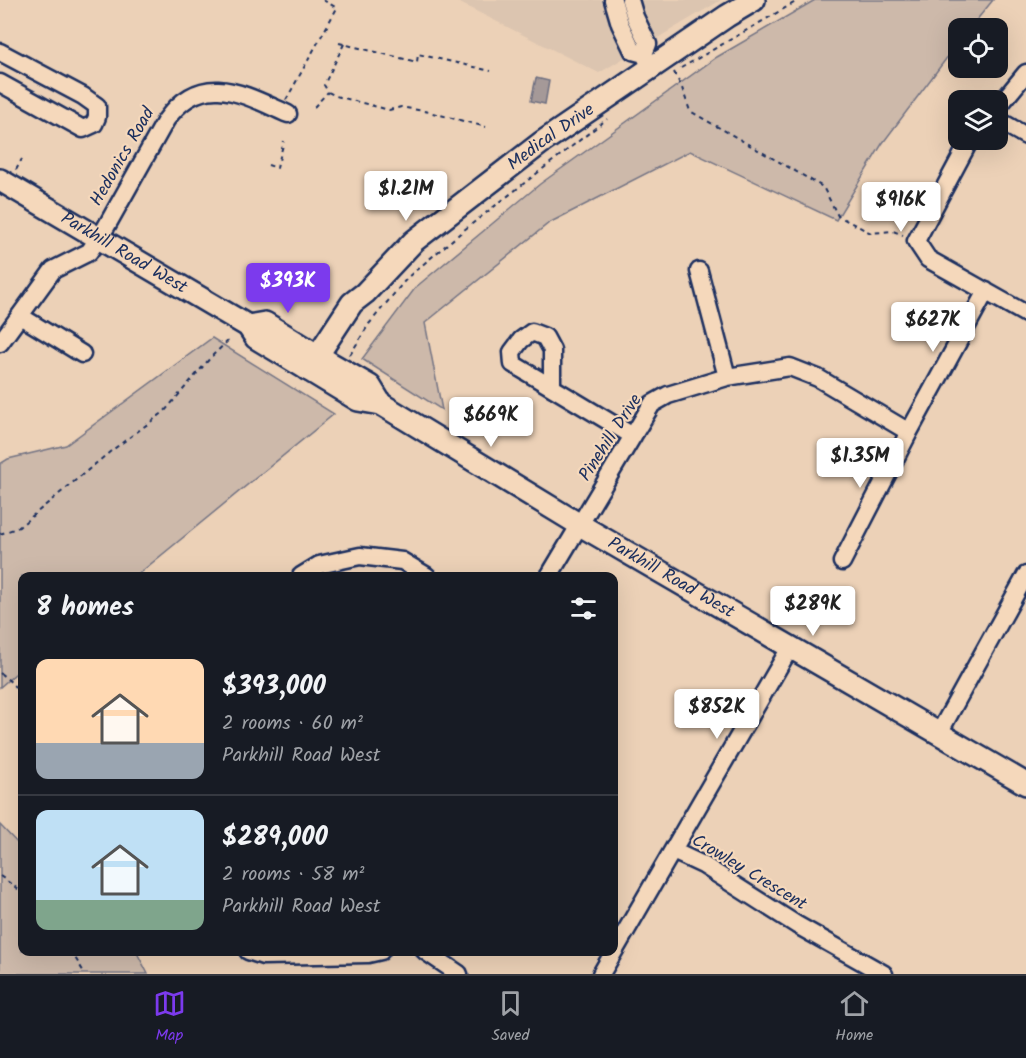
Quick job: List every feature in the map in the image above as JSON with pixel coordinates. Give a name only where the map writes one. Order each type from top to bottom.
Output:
[{"type":"main road","name":"Medical Drive","points":[[325,365],[352,303],[365,293],[414,241],[541,143],[726,16],[754,0]]},
{"type":"main road","name":"Parkhill Road West","points":[[7,176],[99,237],[248,326],[265,323],[325,365],[358,400],[381,404],[580,525],[1026,784]]},
{"type":"street","points":[[613,0],[620,24],[633,51],[659,63]]},
{"type":"street","points":[[630,0],[635,17],[659,63]]},
{"type":"street","points":[[0,52],[83,96],[97,106],[97,117],[94,124],[83,129],[0,83]]},
{"type":"street","points":[[1008,95],[1026,73]]},
{"type":"street","name":"Hedonics Road","points":[[0,343],[53,270],[89,252],[171,111],[201,92],[224,89],[235,91],[284,112]]},
{"type":"street","points":[[1008,126],[1026,136]]},
{"type":"street","points":[[965,150],[916,241],[928,259],[1026,314]]},
{"type":"street","points":[[699,271],[727,377]]},
{"type":"street","points":[[842,562],[909,432],[986,291]]},
{"type":"street","points":[[20,316],[82,354]]},
{"type":"street","name":"Pinehill Drive","points":[[551,572],[652,404],[668,395],[727,377],[790,367],[818,378],[909,432]]},
{"type":"street","points":[[552,387],[633,436]]},
{"type":"street","points":[[308,572],[319,565],[360,556],[402,561],[420,572]]},
{"type":"street","points":[[939,734],[1026,575]]},
{"type":"street","name":"Crowley Crescent","points":[[791,646],[673,851],[703,865],[797,925],[884,974]]},
{"type":"street","points":[[618,945],[673,851]]},
{"type":"street","points":[[432,956],[459,974]]},
{"type":"street","points":[[601,974],[612,956]]},
{"type":"path","points":[[284,112],[337,8],[323,0]]},
{"type":"path","points":[[799,0],[659,63],[682,88],[690,111],[823,187],[838,216],[872,233],[894,231],[916,241]]},
{"type":"path","points":[[339,43],[417,62],[418,54],[491,71]]},
{"type":"path","points":[[344,44],[324,85],[328,92],[389,110],[401,107],[486,127]]},
{"type":"path","points":[[314,107],[328,92]]},
{"type":"path","points":[[325,365],[369,324],[408,277],[612,114]]},
{"type":"path","points":[[268,165],[277,168],[284,141]]},
{"type":"path","points":[[7,176],[22,159]]},
{"type":"path","points":[[0,534],[19,527],[111,451],[164,412],[212,356],[231,338]]},
{"type":"path","points":[[0,673],[18,691]]},
{"type":"path","points":[[0,876],[18,889]]},
{"type":"path","points":[[74,956],[85,974]]},
{"type":"shaded area","points":[[454,0],[721,0],[599,73]]},
{"type":"shaded area","points":[[815,0],[993,0],[978,18],[948,18],[948,56],[882,144],[836,220],[690,151],[549,223],[425,323],[442,410],[362,359],[416,287],[540,184],[717,57]]},
{"type":"shaded area","points":[[536,78],[549,81],[545,104],[531,101]]},
{"type":"shaded area","points":[[212,338],[334,414],[141,572],[18,572],[18,671],[0,687],[0,464],[8,459],[66,445]]},
{"type":"shaded area","points":[[0,825],[18,844],[18,956],[139,956],[148,974],[0,974]]}]
